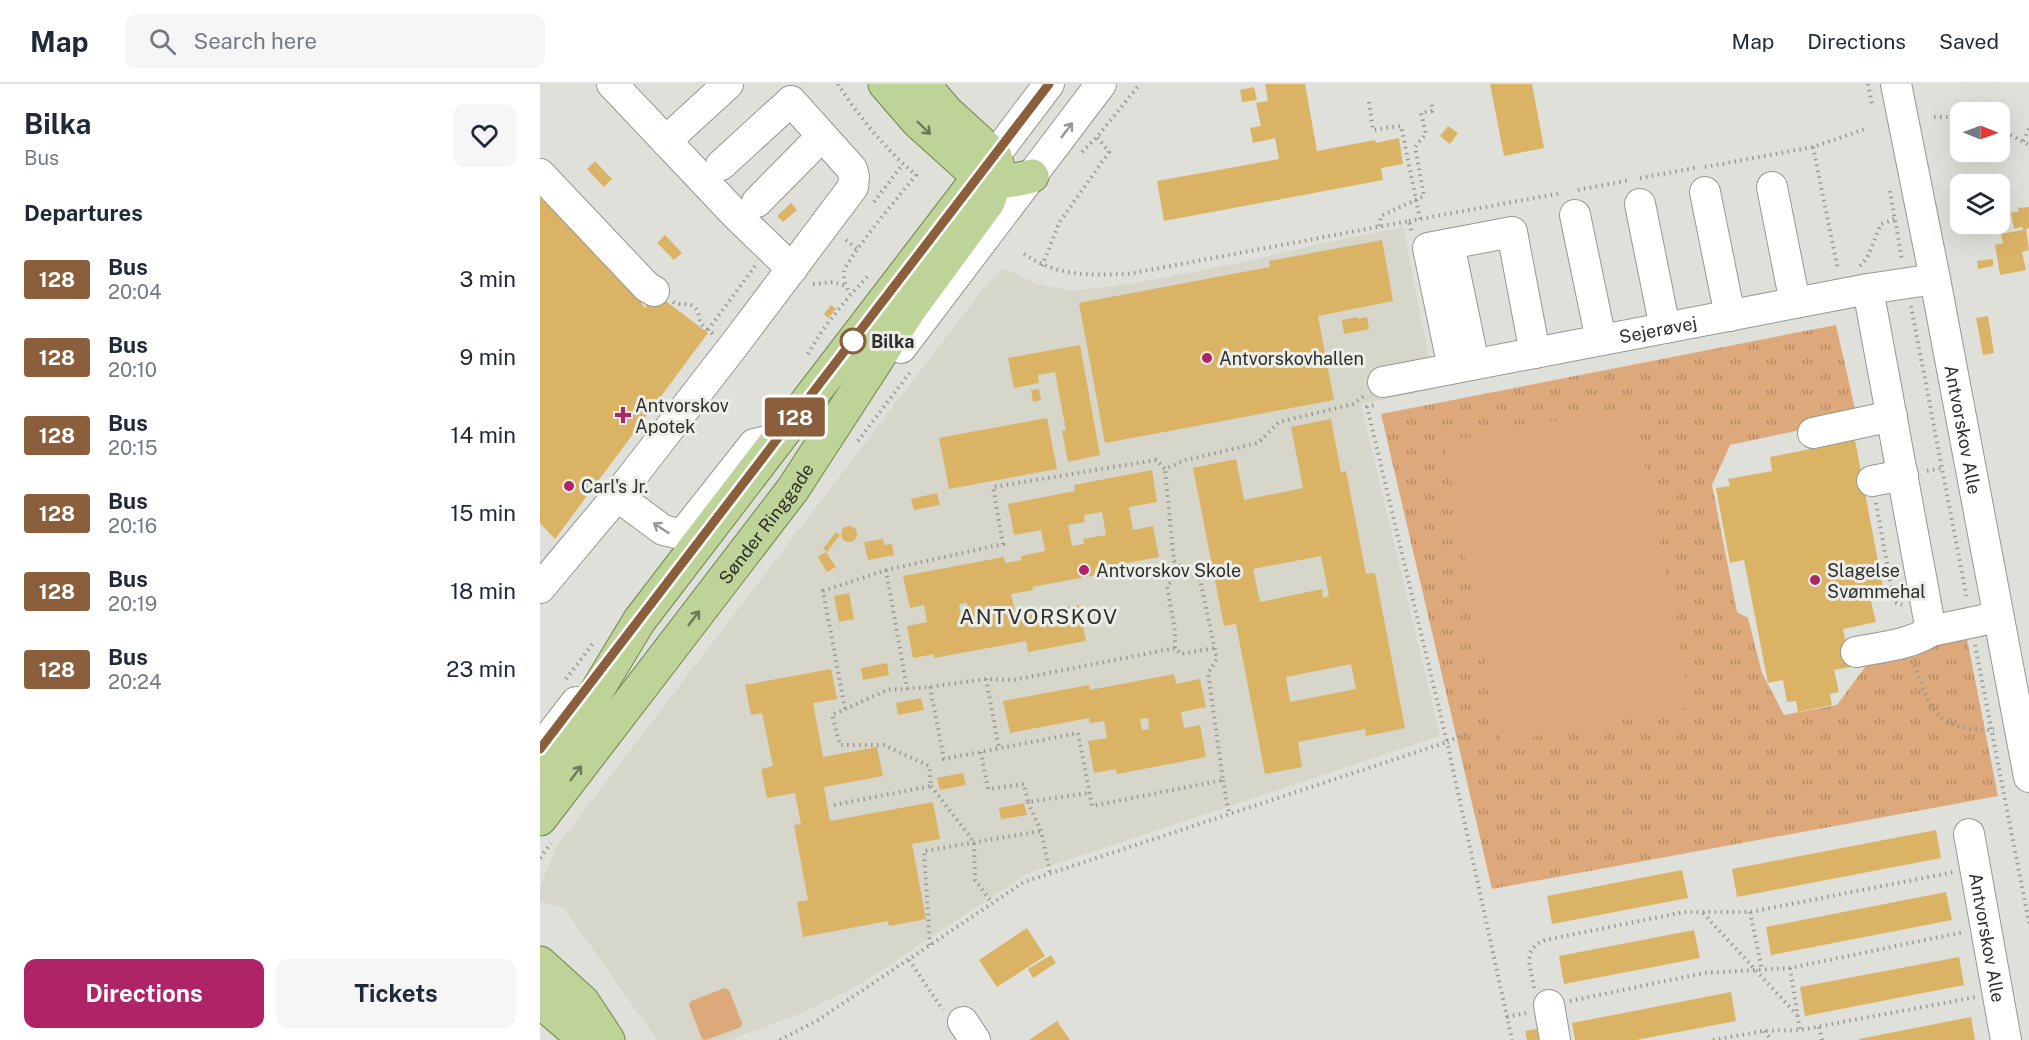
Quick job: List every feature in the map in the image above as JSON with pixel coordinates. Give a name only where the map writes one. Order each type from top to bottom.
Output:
[{"type":"main road","points":[[885,84],[918,122],[990,171],[1020,179],[1032,176]]},
{"type":"main road","points":[[793,489],[909,310],[988,202],[990,171],[947,112],[923,84]]},
{"type":"main road","points":[[540,778],[563,747],[639,621],[779,438],[990,171]]},
{"type":"main road","name":"Sønder Ringgade","points":[[540,819],[793,489]]},
{"type":"main road","points":[[540,963],[583,1002],[608,1040]]},
{"type":"main road","points":[[540,981],[576,1012],[600,1040]]},
{"type":"main road","points":[[540,1001],[585,1040]]},
{"type":"street","points":[[612,84],[736,215],[802,277]]},
{"type":"street","points":[[666,141],[728,84]]},
{"type":"street","points":[[990,171],[1049,84]]},
{"type":"street","name":"Sønder Ringgade","points":[[793,489],[1101,84]]},
{"type":"street","name":"Antvorskov Alle","points":[[1896,84],[1921,281],[1984,620],[2029,777]]},
{"type":"street","points":[[540,588],[616,497],[731,349],[802,277],[853,187],[852,169],[791,101],[721,165]]},
{"type":"street","points":[[758,202],[822,136]]},
{"type":"street","points":[[540,174],[640,281],[654,291]]},
{"type":"street","points":[[1772,187],[1795,303]]},
{"type":"street","points":[[1705,192],[1730,316]]},
{"type":"street","points":[[1640,204],[1665,328]]},
{"type":"street","points":[[1575,215],[1601,340]]},
{"type":"street","points":[[1463,366],[1449,244],[1512,232],[1535,353]]},
{"type":"street","points":[[1863,279],[1892,416],[1931,631]]},
{"type":"street","name":"Sejerøvej","points":[[1380,393],[1463,366],[1795,303],[1863,279],[1921,281]]},
{"type":"street","points":[[1813,433],[1892,416]]},
{"type":"street","points":[[616,497],[663,530],[680,534],[686,530],[754,444],[779,438]]},
{"type":"street","points":[[1872,481],[1903,475]]},
{"type":"street","points":[[540,570],[548,565],[589,510],[616,497]]},
{"type":"street","points":[[1856,652],[1920,639],[1931,631],[1984,620]]},
{"type":"street","points":[[540,749],[639,621]]},
{"type":"street","name":"Antvorskov Alle","points":[[1969,834],[2006,1040]]},
{"type":"street","points":[[1549,1005],[1555,1040]]},
{"type":"path","points":[[817,338],[850,294],[843,270],[916,175],[876,134],[838,84]]},
{"type":"path","points":[[1042,266],[1059,223],[1109,152],[1097,137],[1140,84]]},
{"type":"path","points":[[1868,84],[1873,108]]},
{"type":"path","points":[[1379,226],[1381,216],[1424,196],[1415,147],[1426,134],[1421,112],[1432,111],[1432,101]]},
{"type":"path","points":[[1369,102],[1373,130],[1401,126],[1420,218]]},
{"type":"path","points":[[1934,117],[1950,117]]},
{"type":"path","points":[[2023,141],[2029,129]]},
{"type":"path","points":[[2010,134],[2029,145]]},
{"type":"path","points":[[1889,188],[1895,219],[1921,281],[1984,620],[2029,923]]},
{"type":"path","points":[[1863,279],[1867,258],[1881,224],[1895,219]]},
{"type":"path","points":[[1024,254],[1042,266],[1081,275],[1128,274],[1409,220],[1414,244]]},
{"type":"path","points":[[846,240],[858,249]]},
{"type":"path","points":[[708,330],[769,247]]},
{"type":"path","points":[[802,277],[846,286]]},
{"type":"path","points":[[654,291],[679,306],[687,304],[695,307],[701,324],[731,349]]},
{"type":"path","points":[[1165,469],[1186,460],[1258,443],[1279,423],[1353,404],[1380,393]]},
{"type":"path","points":[[1380,393],[1367,407],[1447,742],[1512,1040]]},
{"type":"path","points":[[845,709],[823,591],[886,570],[1003,544],[993,487],[1156,460],[1165,469],[1174,561],[1200,580],[1217,659],[1208,673],[1229,814]]},
{"type":"path","points":[[1184,568],[1167,586],[1175,631],[1175,648],[1182,654],[1214,648]]},
{"type":"path","points":[[886,570],[907,689]]},
{"type":"path","points":[[992,903],[975,880],[974,842],[931,786],[928,766],[884,745],[840,745],[832,715],[887,690],[986,679],[1013,680],[1175,648]]},
{"type":"path","points":[[986,679],[999,748]]},
{"type":"path","points":[[930,687],[944,759],[1078,733],[1092,806],[1223,780]]},
{"type":"path","points":[[780,1040],[818,1020],[1024,882],[1447,742],[1465,734]]},
{"type":"path","points":[[981,752],[988,789],[1024,784],[1028,802],[1041,831],[1050,873]]},
{"type":"path","points":[[834,805],[931,786]]},
{"type":"path","points":[[1028,802],[1089,793]]},
{"type":"path","points":[[930,945],[924,851],[1041,831]]},
{"type":"path","points":[[1975,868],[1750,912],[1684,912],[1545,940],[1535,944],[1528,956],[1538,1005],[1549,1005],[1704,974],[1790,968],[1986,928]]},
{"type":"path","points":[[1750,912],[1759,971]]},
{"type":"path","points":[[1703,913],[1759,971],[1797,1015]]},
{"type":"path","points":[[909,960],[948,1018],[969,1031]]},
{"type":"path","points":[[1790,968],[1800,1030]]},
{"type":"path","points":[[1713,1040],[1763,1031],[1819,1027],[1998,993]]},
{"type":"path","points":[[1819,1027],[1822,1040]]},
{"type":"path","points":[[1763,1031],[1772,1040]]},
{"type":"shaded area","name":"Antvorskov Skole","points":[[1403,227],[1435,389],[1361,404],[1440,736],[1026,874],[862,983],[807,1011],[730,1040],[657,1040],[564,908],[540,901],[540,887],[557,846],[986,285],[1003,268],[1038,284],[1072,291],[1130,284],[1250,261]]},
{"type":"green space","points":[[1836,325],[1857,418],[1730,445],[1712,485],[1737,612],[1748,618],[1762,673],[1784,715],[1837,705],[1874,655],[1967,639],[1998,796],[1492,889],[1381,414]]},
{"type":"green space","points":[[1634,406],[1691,707],[1500,743],[1444,442]]},
{"type":"green space","points":[[725,988],[729,990],[742,1023],[741,1027],[706,1040],[702,1039],[689,1005],[691,1001]]},
{"type":"building","points":[[1265,84],[1305,84],[1317,151],[1399,138],[1403,164],[1381,168],[1383,180],[1164,221],[1157,181],[1279,159],[1275,138],[1253,143],[1250,128],[1261,126],[1256,103],[1268,101]]},
{"type":"building","points":[[1490,84],[1532,84],[1544,148],[1504,156]]},
{"type":"building","points":[[1254,87],[1257,100],[1242,102],[1240,90]]},
{"type":"building","points":[[1448,126],[1458,133],[1450,144],[1440,136]]},
{"type":"building","points":[[595,161],[612,179],[604,187],[587,169]]},
{"type":"building","points":[[540,193],[630,288],[645,308],[655,293],[708,333],[555,539],[540,523]]},
{"type":"building","points":[[791,203],[797,210],[783,222],[777,216]]},
{"type":"building","points":[[2029,207],[2029,228],[2026,229],[2029,250],[2022,252],[2026,270],[2000,275],[1995,245],[2003,243],[2001,234],[2023,230],[2022,227],[2014,229],[2011,213],[2019,211],[2018,208]]},
{"type":"building","points":[[665,235],[682,253],[674,260],[657,243]]},
{"type":"building","name":"Antvorskovhallen","points":[[1382,240],[1393,301],[1318,316],[1334,400],[1105,443],[1079,303],[1270,267],[1269,261]]},
{"type":"building","points":[[1993,259],[1993,266],[1978,269],[1977,261]]},
{"type":"building","points":[[831,305],[836,309],[828,318],[824,314]]},
{"type":"building","points":[[1988,316],[1994,353],[1983,355],[1976,318]]},
{"type":"building","points":[[1357,317],[1358,319],[1367,317],[1369,329],[1344,334],[1342,320]]},
{"type":"building","points":[[1080,345],[1100,455],[1068,462],[1062,431],[1066,430],[1055,372],[1038,375],[1039,383],[1014,388],[1008,358]]},
{"type":"building","points":[[1039,389],[1041,400],[1033,402],[1031,390]]},
{"type":"building","points":[[1047,418],[1057,469],[949,489],[939,438]]},
{"type":"building","points":[[1331,419],[1341,472],[1346,471],[1366,574],[1375,573],[1405,728],[1366,736],[1365,729],[1298,742],[1302,767],[1265,774],[1236,624],[1224,626],[1193,468],[1236,459],[1244,500],[1303,488],[1291,427]],"holes":[[[1321,556],[1329,596],[1323,598],[1322,589],[1260,602],[1253,569]],[[1351,664],[1356,689],[1290,702],[1286,677]]]},
{"type":"building","name":"Slagelse Svømmehal","points":[[1827,436],[1828,445],[1855,440],[1885,598],[1871,601],[1876,622],[1843,629],[1851,667],[1834,670],[1839,692],[1830,694],[1832,705],[1798,712],[1796,701],[1787,702],[1783,680],[1768,683],[1744,560],[1730,563],[1716,488],[1730,486],[1728,479],[1772,471],[1770,457],[1810,449],[1808,439]]},
{"type":"building","points":[[1152,470],[1157,502],[1129,507],[1133,530],[1153,526],[1159,557],[1095,569],[1096,575],[1032,587],[1033,590],[1011,594],[1015,611],[1024,609],[1026,615],[1079,605],[1086,641],[1028,652],[1026,641],[934,658],[934,654],[913,658],[907,626],[927,622],[924,605],[910,608],[903,576],[1004,557],[1005,563],[1022,560],[1021,556],[1045,551],[1041,530],[1014,535],[1008,504],[1075,491],[1074,485]],"holes":[[[1102,512],[1106,535],[1083,539],[1084,544],[1072,546],[1068,525],[1085,522],[1084,515]],[[967,603],[968,614],[961,616],[959,604]]]},
{"type":"building","points":[[937,493],[940,505],[914,510],[911,499]]},
{"type":"building","points":[[849,526],[857,534],[849,542],[841,534]]},
{"type":"building","points":[[836,532],[840,535],[827,552],[823,549]]},
{"type":"building","points":[[883,539],[884,545],[892,544],[894,555],[868,560],[864,542]]},
{"type":"building","points":[[826,552],[836,567],[827,572],[818,557]]},
{"type":"building","points":[[849,593],[854,619],[839,622],[834,596]]},
{"type":"building","points":[[887,663],[889,675],[863,680],[861,668]]},
{"type":"building","points":[[831,669],[837,699],[813,703],[823,757],[877,747],[883,776],[824,787],[830,821],[933,802],[940,839],[912,844],[926,919],[889,926],[888,921],[803,937],[797,902],[808,900],[794,825],[801,824],[795,793],[767,798],[761,769],[773,766],[762,713],[751,715],[745,685]]},
{"type":"building","points":[[1174,674],[1176,684],[1200,679],[1206,707],[1181,712],[1184,728],[1200,725],[1206,757],[1117,774],[1116,769],[1094,773],[1088,741],[1107,738],[1104,721],[1090,723],[1089,718],[1010,733],[1003,701],[1089,685],[1090,690]],"holes":[[[1148,718],[1149,729],[1142,730],[1140,719]]]},
{"type":"building","points":[[921,698],[924,710],[898,715],[896,703]]},
{"type":"building","points":[[963,773],[966,785],[940,790],[937,778]]},
{"type":"building","points":[[1024,803],[1027,815],[1001,819],[999,808]]},
{"type":"building","points":[[1936,830],[1941,858],[1737,897],[1732,869]]},
{"type":"building","points":[[1682,870],[1688,898],[1552,924],[1547,896]]},
{"type":"building","points":[[1946,892],[1952,920],[1771,955],[1766,927]]},
{"type":"building","points":[[1027,928],[1045,956],[997,987],[979,960]]},
{"type":"building","points":[[1694,930],[1700,958],[1564,984],[1559,956]]},
{"type":"building","points":[[1051,955],[1056,963],[1033,978],[1028,969]]},
{"type":"building","points":[[1959,957],[1964,985],[1805,1016],[1800,987]]},
{"type":"building","points":[[1731,992],[1736,1021],[1636,1040],[1575,1040],[1572,1023]]},
{"type":"building","points":[[1971,1017],[1975,1040],[1859,1040],[1859,1039]]},
{"type":"building","points":[[1057,1021],[1070,1040],[1029,1040]]},
{"type":"building","points":[[1543,1028],[1545,1040],[1527,1040],[1525,1031]]},
{"type":"bus line","name":"128","points":[[540,749],[1049,84]]},
{"type":"place","name":"Bilka","points":[[853,341]]},
{"type":"place","name":"Antvorskovhallen","points":[[1207,358]]},
{"type":"place","name":"Antvorskov Apotek","points":[[623,415]]},
{"type":"place","name":"Carl's Jr.","points":[[569,486]]},
{"type":"place","name":"Antvorskov Skole","points":[[1084,570]]},
{"type":"place","name":"Slagelse Svømmehal","points":[[1815,580]]},
{"type":"district","name":"ANTVORSKOV","points":[[1039,616]]}]
